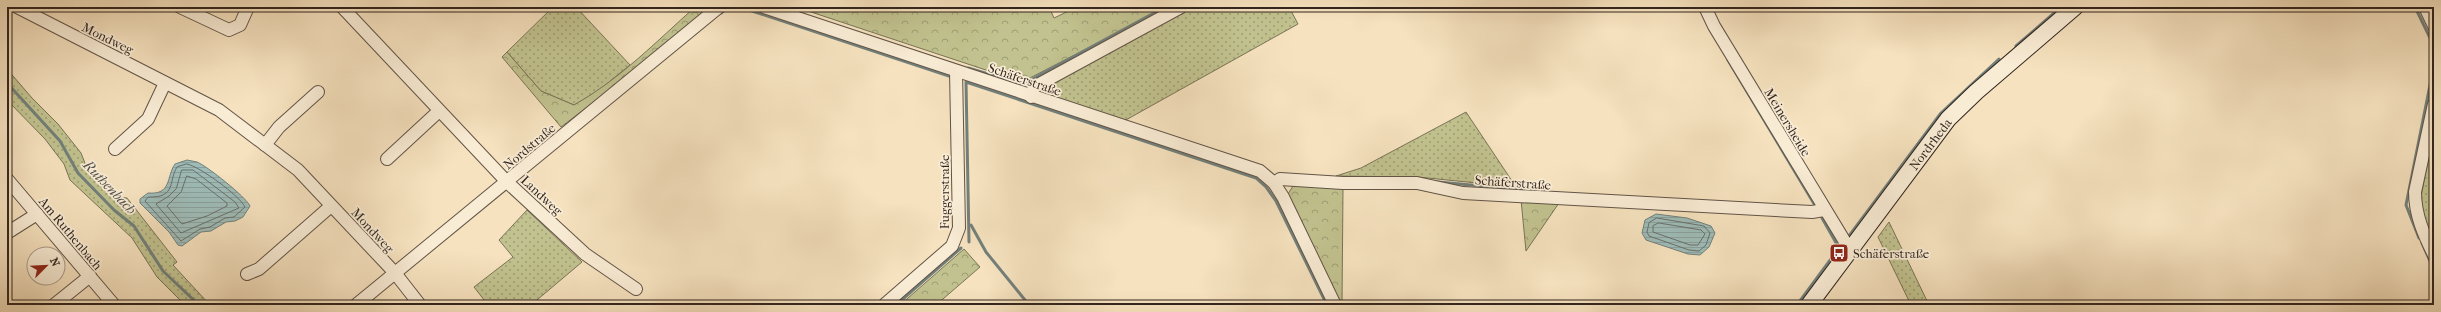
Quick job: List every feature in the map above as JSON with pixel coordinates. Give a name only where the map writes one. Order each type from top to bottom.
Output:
[{"type":"main road","name":"Nordrheda","points":[[1809,305],[1948,119],[1976,92],[2075,7]]},
{"type":"street","name":"Mondweg","points":[[17,7],[219,110],[298,170],[395,273],[420,305]]},
{"type":"street","points":[[180,7],[229,30],[240,25],[248,7]]},
{"type":"street","name":"Landweg","points":[[342,7],[507,182],[585,254],[636,290]]},
{"type":"street","name":"Nordstraße","points":[[356,305],[719,7]]},
{"type":"street","name":"Schäferstraße","points":[[764,7],[1031,97],[1260,171],[1274,183],[1283,196],[1335,305]]},
{"type":"street","points":[[1031,97],[1034,87],[1181,7]]},
{"type":"street","name":"Meinersheide","points":[[1705,7],[1714,26],[1824,210],[1850,250]]},
{"type":"street","points":[[2425,7],[2434,26]]},
{"type":"street","name":"Fuggerstraße","points":[[884,305],[952,246],[957,238],[959,228],[956,71]]},
{"type":"street","points":[[115,148],[148,119],[165,83]]},
{"type":"street","points":[[265,145],[279,127],[318,92]]},
{"type":"street","points":[[2434,104],[2415,197],[2418,215],[2434,255]]},
{"type":"street","points":[[387,159],[439,111]]},
{"type":"street","name":"Am Ruthenbach","points":[[7,179],[114,305]]},
{"type":"street","name":"Schäferstraße","points":[[1274,183],[1280,179],[1343,183],[1417,183],[1463,193],[1812,212],[1824,210]]},
{"type":"street","points":[[246,274],[259,269],[331,206]]},
{"type":"street","points":[[7,233],[37,214]]},
{"type":"street","points":[[54,305],[90,276]]},
{"type":"green space","points":[[553,7],[576,7],[630,65],[593,95],[574,105],[541,91],[507,52]]},
{"type":"green space","points":[[695,7],[709,7],[638,68],[561,127],[502,57],[507,52],[541,91],[574,105],[607,84],[622,72]]},
{"type":"green space","points":[[805,7],[1049,7],[1054,18],[1077,7],[1168,7],[1022,82],[802,9]]},
{"type":"green space","points":[[1194,7],[1289,7],[1298,24],[1124,121],[1045,95],[1045,86]]},
{"type":"green space","points":[[7,69],[32,98],[58,124],[81,153],[88,171],[116,197],[127,198],[177,262],[173,265],[210,305],[185,305],[157,277],[132,238],[70,180],[64,164],[45,139],[7,100]]},
{"type":"green space","points":[[1466,112],[1516,187],[1418,177],[1336,176],[1361,168]]},
{"type":"green space","points":[[2434,129],[2434,229],[2429,232],[2420,202]]},
{"type":"green space","points":[[1293,186],[1343,188],[1342,305],[1339,305],[1288,194]]},
{"type":"green space","points":[[1521,200],[1559,203],[1526,251]]},
{"type":"green space","points":[[527,210],[582,262],[531,305],[488,305],[474,287],[513,257],[499,240]]},
{"type":"green space","points":[[1889,222],[1929,305],[1911,305],[1878,237]]},
{"type":"green space","points":[[964,249],[980,267],[936,305],[900,305]]},
{"type":"water","points":[[187,160],[197,162],[209,169],[234,189],[250,206],[243,217],[235,221],[226,222],[211,231],[201,232],[182,246],[178,245],[169,232],[140,203],[140,199],[148,193],[156,193],[165,188],[175,164]]},
{"type":"water","points":[[1656,214],[1687,218],[1711,226],[1715,233],[1709,247],[1700,255],[1688,254],[1646,240],[1642,233],[1645,220]]},
{"type":"waterway","points":[[721,13],[729,7]]},
{"type":"waterway","points":[[740,7],[949,76]]},
{"type":"waterway","points":[[968,68],[1023,84],[1165,7]]},
{"type":"waterway","points":[[2016,46],[2061,7]]},
{"type":"waterway","points":[[2415,7],[2434,46]]},
{"type":"waterway","points":[[1849,236],[1941,113],[1999,59]]},
{"type":"waterway","points":[[1728,60],[1816,207]]},
{"type":"waterway","points":[[2419,238],[2406,205],[2434,65]]},
{"type":"waterway","points":[[969,242],[966,82],[1256,178],[1266,187],[1276,201],[1327,305]]},
{"type":"waterway","name":"Ruthenbach","points":[[7,83],[60,141],[78,173],[114,210],[134,226],[163,271],[199,305]]},
{"type":"waterway","points":[[1438,182],[1548,192]]},
{"type":"waterway","points":[[1797,305],[1839,248],[1822,218]]},
{"type":"waterway","points":[[971,225],[986,252],[1029,305]]},
{"type":"waterway","points":[[2422,243],[2434,270]]},
{"type":"waterway","points":[[896,305],[961,248]]},
{"type":"place","name":"Schäferstraße","points":[[1839,253]]}]
